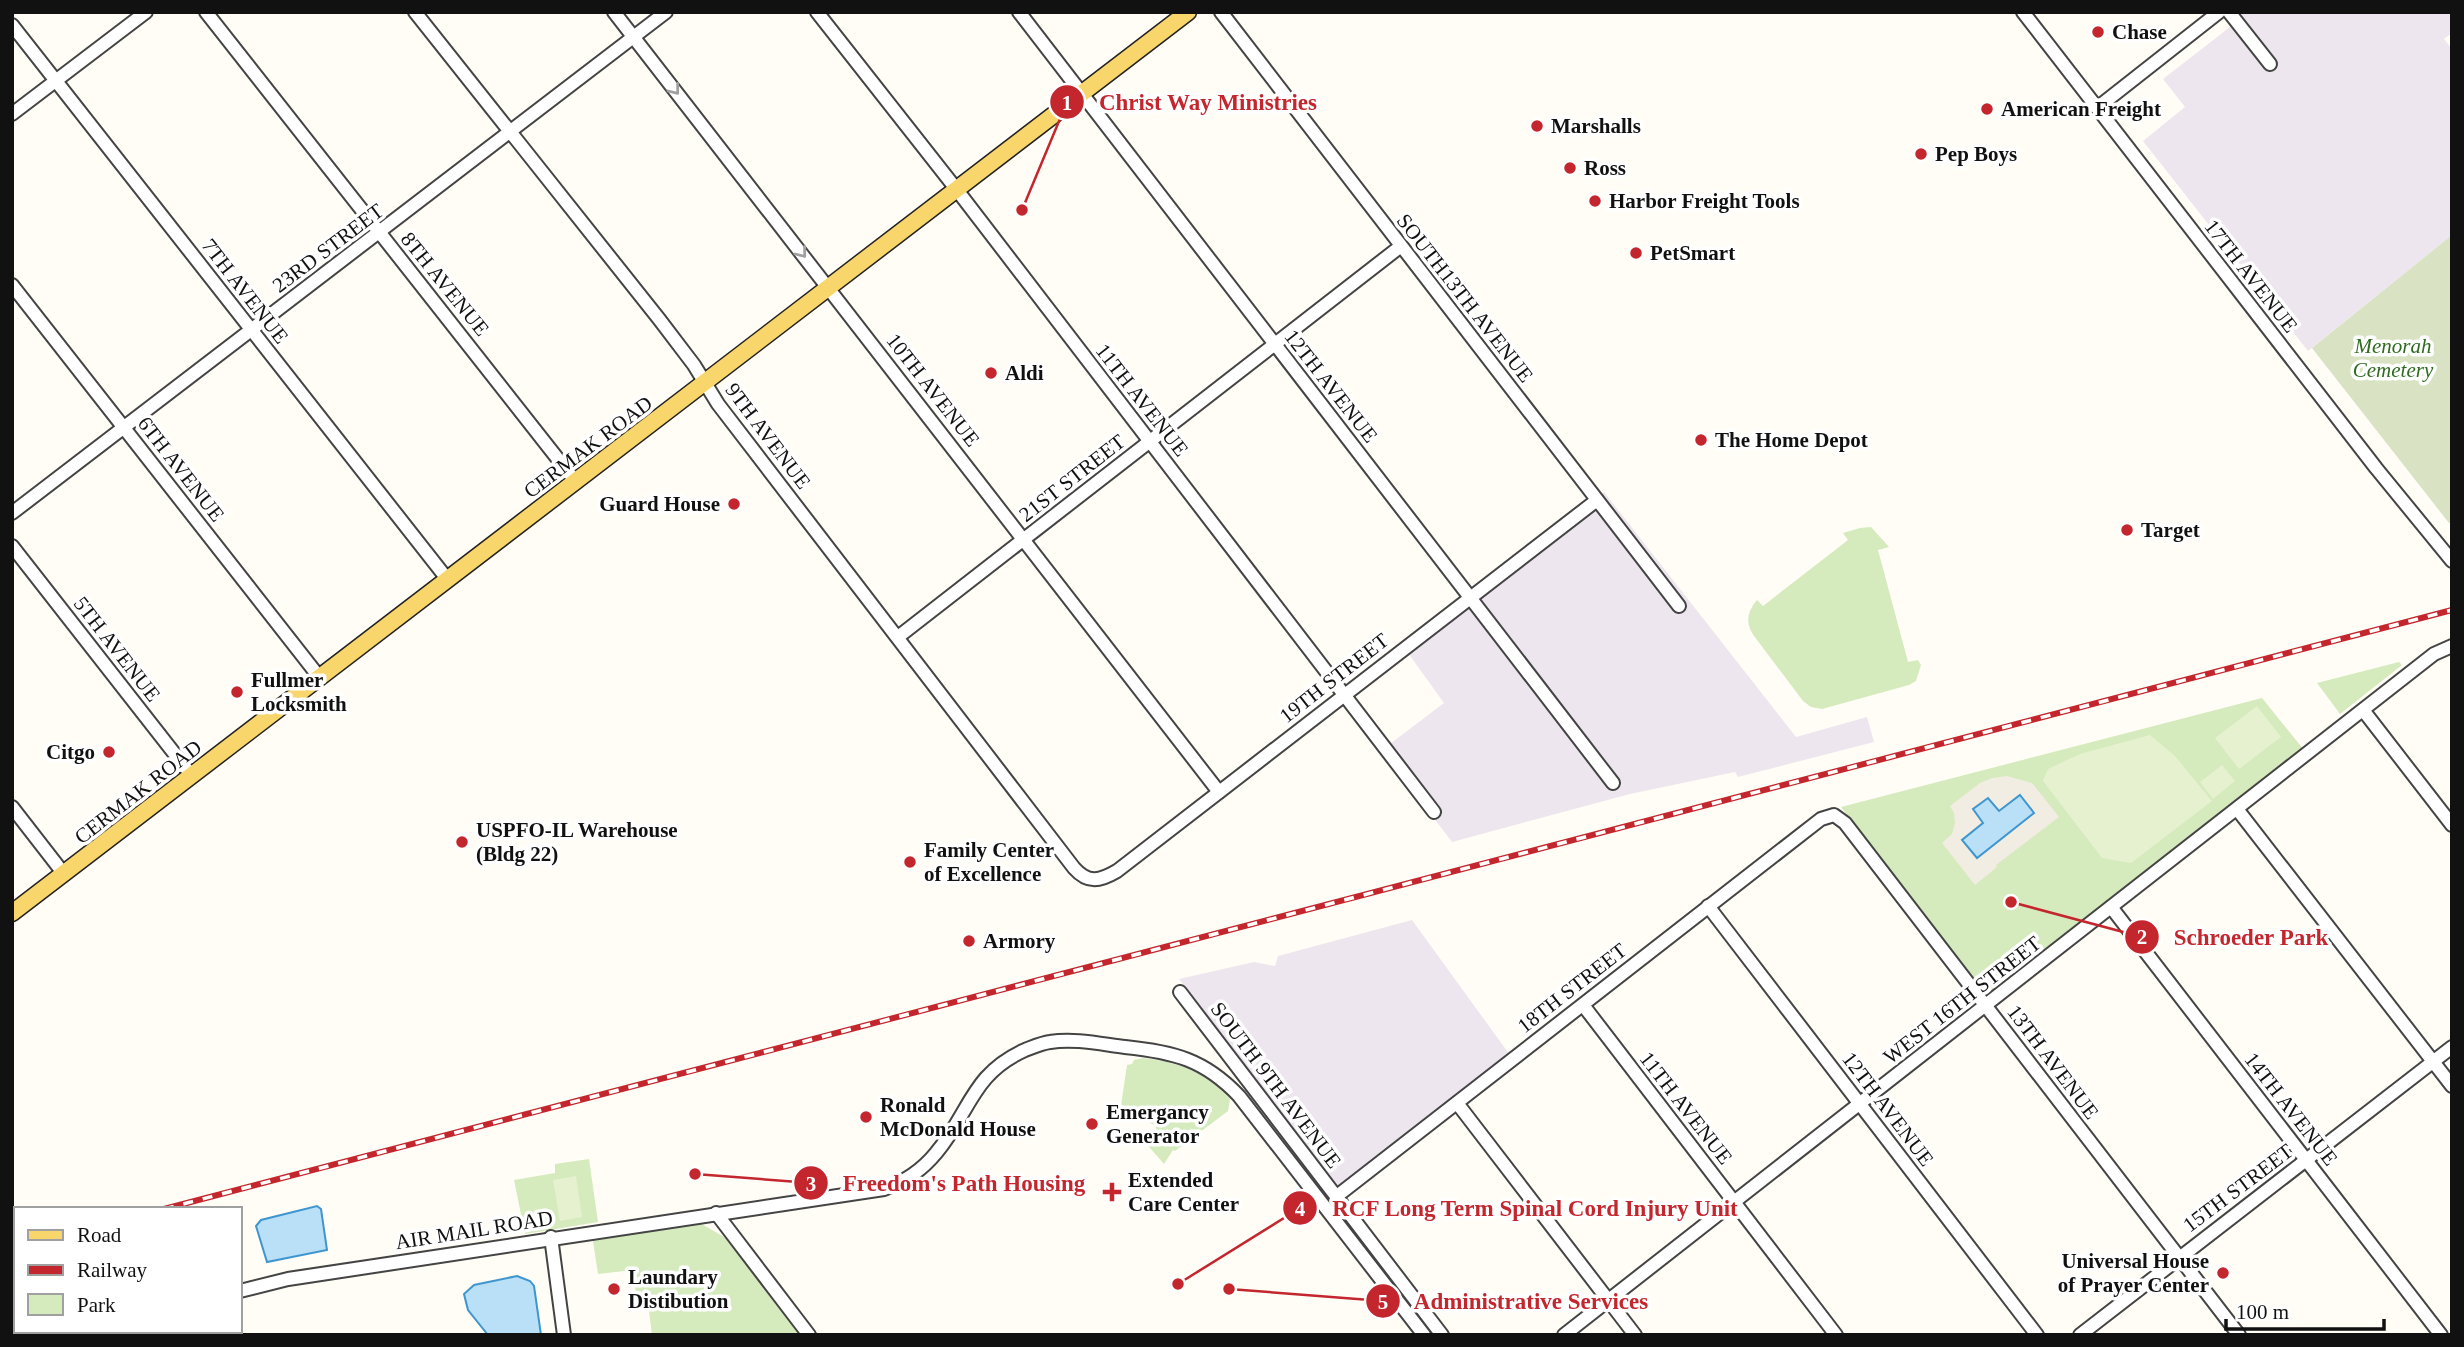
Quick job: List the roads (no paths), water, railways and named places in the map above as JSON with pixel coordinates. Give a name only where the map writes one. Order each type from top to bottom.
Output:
[{"type":"main road","name":"CERMAK ROAD","points":[[12,913],[1188,12]]},
{"type":"street","points":[[12,114],[146,12]]},
{"type":"street","name":"8TH AVENUE","points":[[206,12],[576,482]]},
{"type":"street","name":"9TH AVENUE","points":[[415,12],[653,312],[718,404],[1074,868],[1092,880]]},
{"type":"street","name":"10TH AVENUE","points":[[614,12],[1219,792]]},
{"type":"street","name":"23RD STREET","points":[[12,513],[666,12]]},
{"type":"street","name":"11TH AVENUE","points":[[817,12],[957,190],[1434,812]]},
{"type":"street","name":"12TH AVENUE","points":[[1019,12],[1613,783]]},
{"type":"street","name":"SOUTH13TH AVENUE","points":[[1221,12],[1679,606]]},
{"type":"street","name":"17TH AVENUE","points":[[2022,12],[2376,468],[2452,561]]},
{"type":"street","points":[[2097,108],[2219,12]]},
{"type":"street","points":[[2229,12],[2270,64]]},
{"type":"street","name":"7TH AVENUE","points":[[12,26],[448,580]]},
{"type":"street","name":"21ST STREET","points":[[898,637],[1401,246]]},
{"type":"street","name":"6TH AVENUE","points":[[12,285],[320,678]]},
{"type":"street","name":"19TH STREET","points":[[1092,880],[1100,880],[1117,871],[1597,500]]},
{"type":"street","name":"5TH AVENUE","points":[[12,546],[192,776]]},
{"type":"street","name":"WEST 16TH STREET","points":[[1564,1335],[2434,654],[2452,646]]},
{"type":"street","points":[[2363,710],[2452,825]]},
{"type":"street","points":[[12,807],[64,874]]},
{"type":"street","points":[[2237,809],[2452,1086]]},
{"type":"street","name":"18TH STREET","points":[[1337,1196],[1821,819],[1834,816]]},
{"type":"street","name":"13TH AVENUE","points":[[1834,816],[1845,823],[2239,1335]]},
{"type":"street","name":"12TH AVENUE","points":[[1708,906],[2037,1335]]},
{"type":"street","name":"14TH AVENUE","points":[[2111,907],[2441,1335]]},
{"type":"street","name":"SOUTH 9TH AVENUE","points":[[1180,992],[1442,1335]]},
{"type":"street","name":"11TH AVENUE","points":[[1583,1005],[1836,1335]]},
{"type":"street","name":"AIR MAIL ROAD","points":[[242,1290],[288,1279],[551,1237],[867,1193],[895,1185],[911,1176],[935,1154],[974,1092],[1003,1062],[1035,1046],[1050,1042],[1075,1041],[1157,1050],[1190,1059],[1226,1082],[1424,1335]]},
{"type":"street","name":"15TH STREET","points":[[2080,1335],[2452,1047]]},
{"type":"street","points":[[1457,1103],[1635,1335]]},
{"type":"street","points":[[716,1213],[809,1335]]},
{"type":"street","points":[[551,1237],[564,1335]]},
{"type":"water","points":[[2020,795],[2034,813],[1977,858],[1962,840],[1983,823],[1973,809],[1988,798],[1999,811]]},
{"type":"water","points":[[317,1206],[321,1209],[327,1250],[267,1262],[256,1226],[261,1220]]},
{"type":"water","points":[[517,1276],[530,1281],[534,1286],[541,1335],[488,1335],[468,1310],[464,1294],[474,1285]]},
{"type":"railway","points":[[172,1207],[2452,610]]},
{"type":"place","name":"Chase","points":[[2098,32]]},
{"type":"place","name":"American Freight","points":[[1987,109]]},
{"type":"place","name":"Marshalls","points":[[1537,126]]},
{"type":"place","name":"Pep Boys","points":[[1921,154]]},
{"type":"place","name":"Ross","points":[[1570,168]]},
{"type":"place","name":"Harbor Freight Tools","points":[[1595,201]]},
{"type":"place","name":"Christ Way Ministries","points":[[1022,210]]},
{"type":"place","name":"PetSmart","points":[[1636,253]]},
{"type":"place","name":"Aldi","points":[[991,373]]},
{"type":"place","name":"The Home Depot","points":[[1701,440]]},
{"type":"place","name":"Guard House","points":[[734,504]]},
{"type":"place","name":"Target","points":[[2127,530]]},
{"type":"place","name":"Fullmer Locksmith","points":[[237,692]]},
{"type":"place","name":"Citgo","points":[[109,752]]},
{"type":"place","name":"USPFO-IL Warehouse (Bldg 22)","points":[[462,842]]},
{"type":"place","name":"Family Center of Excellence","points":[[910,862]]},
{"type":"place","name":"Schroeder Park","points":[[2011,902]]},
{"type":"place","name":"Armory","points":[[969,941]]},
{"type":"place","name":"Ronald McDonald House","points":[[866,1117]]},
{"type":"place","name":"Emergancy Generator","points":[[1092,1124]]},
{"type":"place","name":"Freedom's Path Housing","points":[[695,1174]]},
{"type":"place","name":"Extended Care Center","points":[[1112,1192]]},
{"type":"place","name":"Universal House of Prayer Center","points":[[2223,1273]]},
{"type":"place","name":"RCF Long Term Spinal Cord Injury Unit","points":[[1178,1284]]},
{"type":"place","name":"Laundary Distibution","points":[[614,1289]]},
{"type":"place","name":"Administrative Services","points":[[1229,1289]]},
{"type":"park label","name":"Menorah Cemetery","points":[[2393,358]]}]
